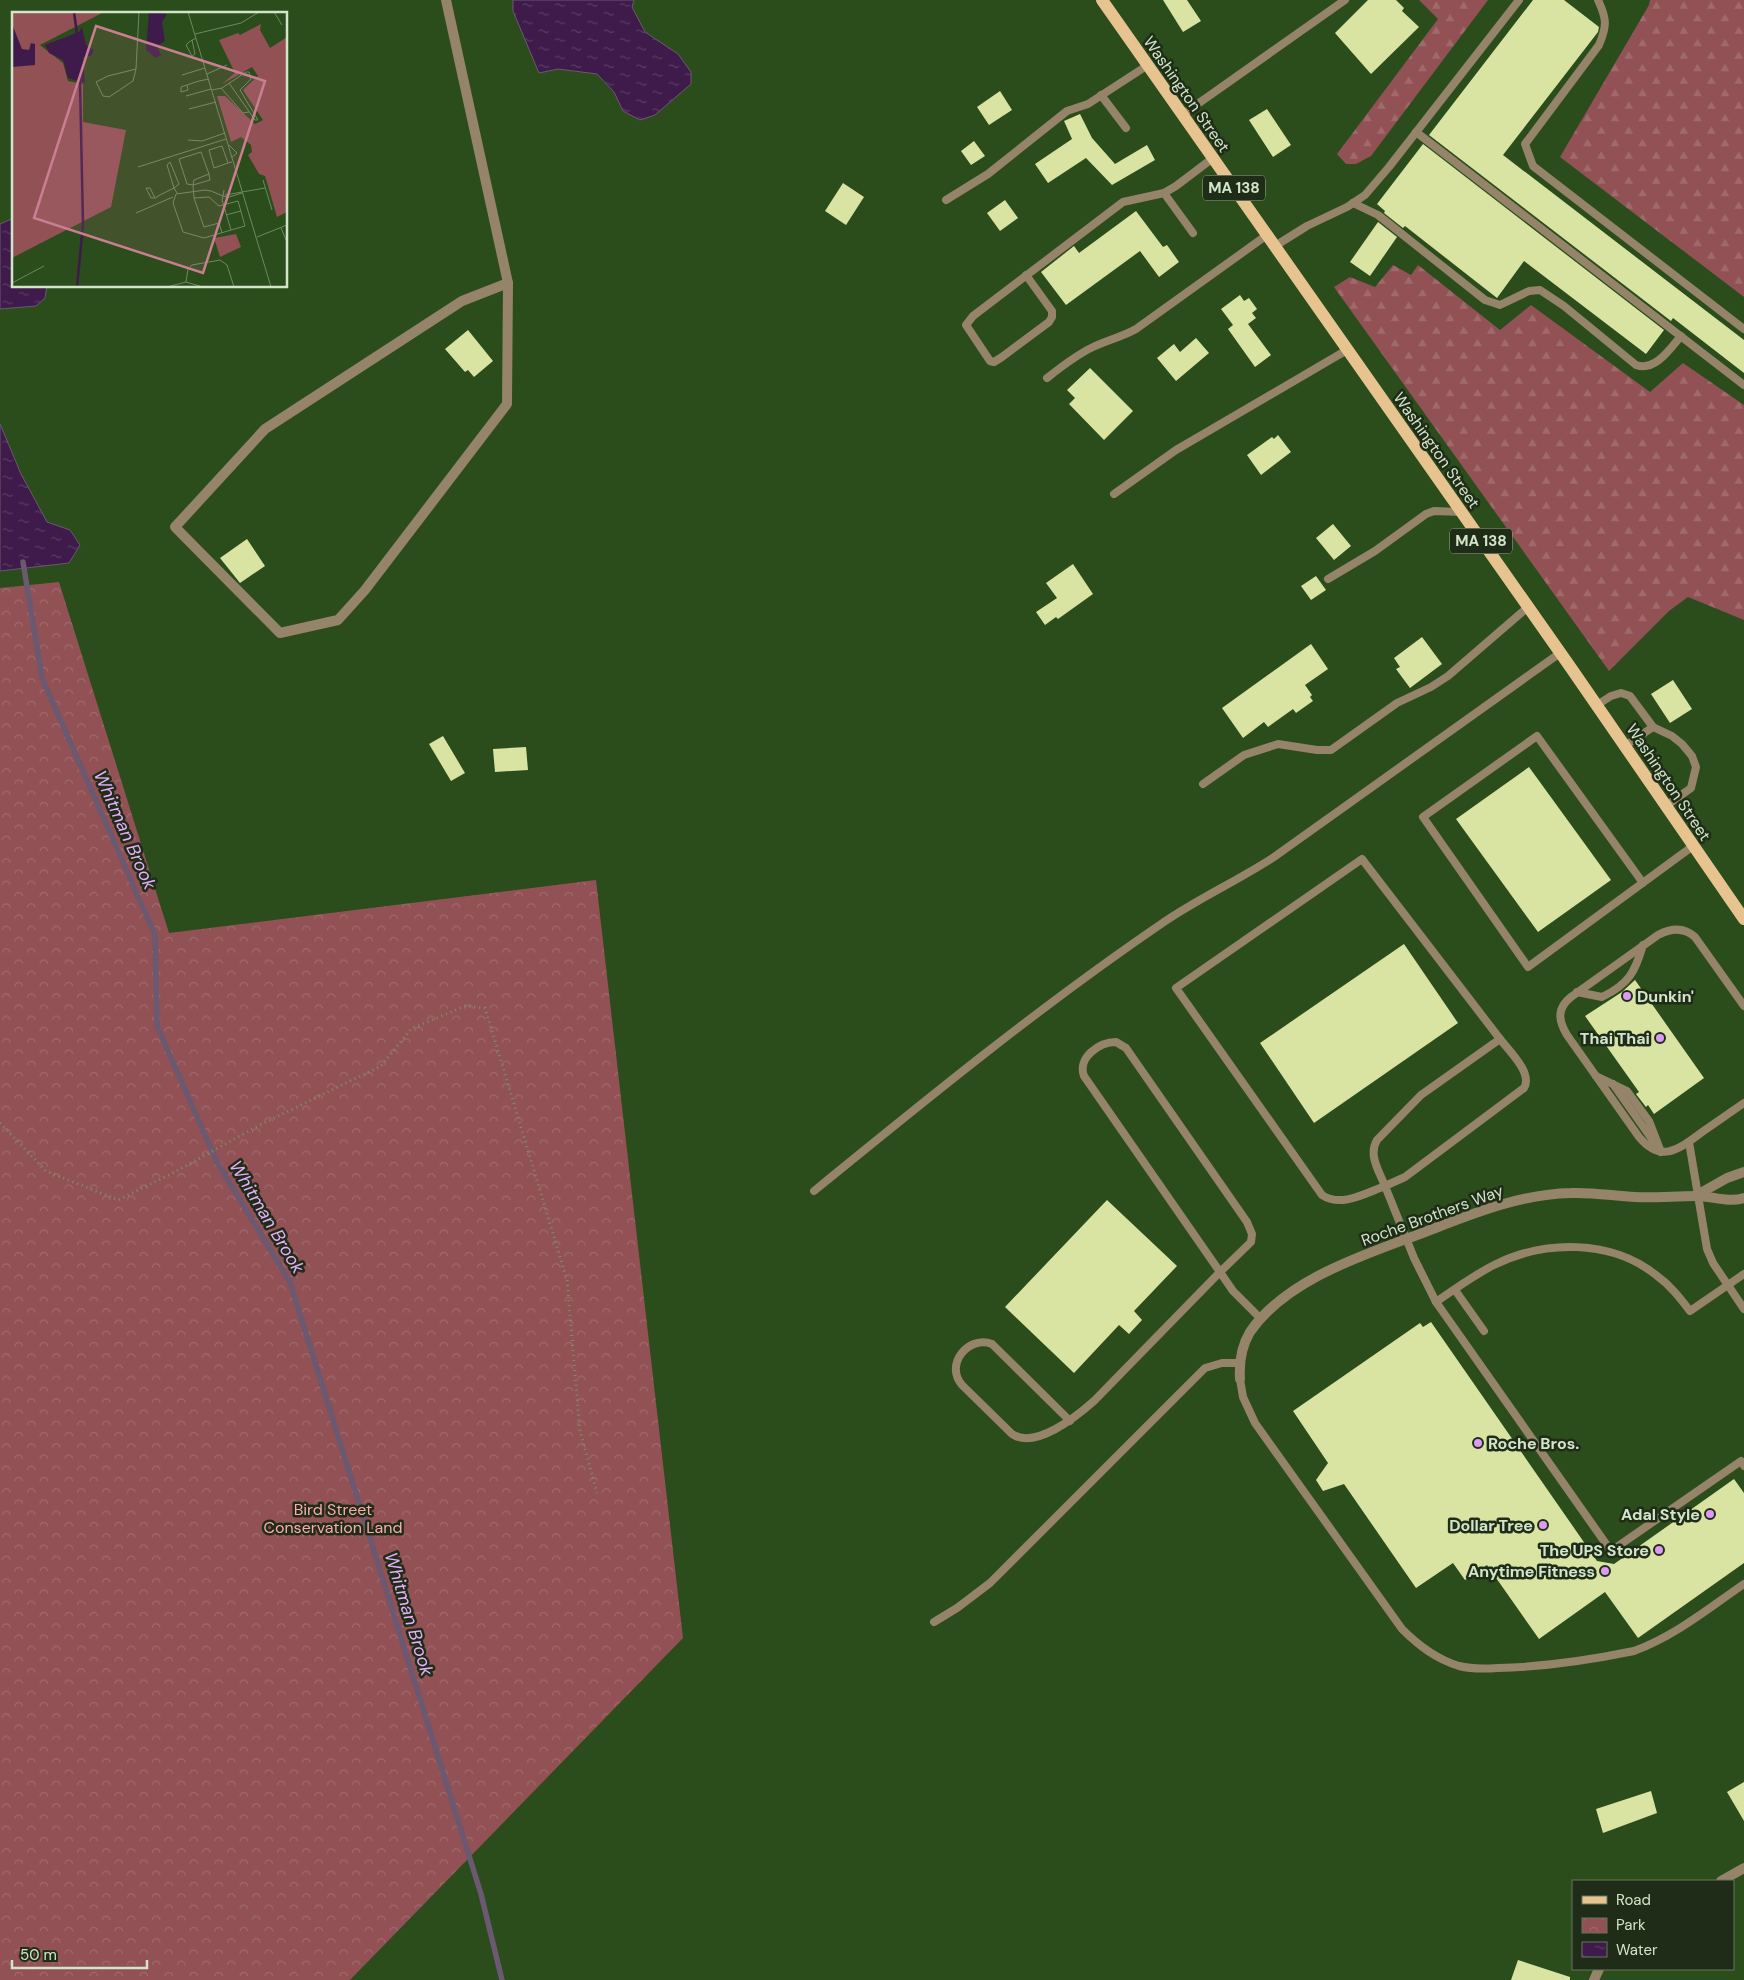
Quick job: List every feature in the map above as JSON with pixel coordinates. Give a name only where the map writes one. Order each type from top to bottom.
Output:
[{"type":"main road","name":"Washington Street","points":[[1102,0],[1597,705],[1744,919]]},
{"type":"street","points":[[446,0],[508,283],[507,404],[365,590],[338,620],[280,633],[175,527],[266,429],[462,301],[508,283]]},
{"type":"street","points":[[1697,1196],[1727,1178],[1744,1172]]},
{"type":"street","name":"Roche Brothers Way","points":[[1240,1379],[1240,1363],[1247,1338],[1261,1318],[1280,1301],[1321,1275],[1406,1239],[1494,1207],[1538,1196],[1572,1193],[1636,1197],[1697,1196],[1735,1201],[1744,1198]]},
{"type":"street","points":[[1723,1880],[1744,1868]]},
{"type":"lane","points":[[1182,115],[1345,0]]},
{"type":"lane","points":[[1275,246],[1307,226],[1365,195],[1519,0]]},
{"type":"lane","points":[[1598,0],[1606,28],[1599,45],[1524,144],[1528,155],[1533,166],[1744,330]]},
{"type":"lane","points":[[946,200],[988,174],[1067,110],[1088,104],[1148,65]]},
{"type":"lane","points":[[1101,95],[1126,128]]},
{"type":"lane","points":[[1416,132],[1744,385]]},
{"type":"lane","points":[[1026,275],[1052,311],[1052,317],[1049,322],[1002,357],[994,362],[990,361],[966,325],[973,316],[1026,275],[1123,202],[1164,193],[1213,158]]},
{"type":"lane","points":[[1164,193],[1193,233]]},
{"type":"lane","points":[[1353,203],[1378,215],[1485,300],[1500,305],[1529,292],[1540,290],[1564,306],[1636,365],[1641,367],[1653,364],[1665,356],[1681,336]]},
{"type":"lane","points":[[1047,378],[1092,347],[1121,337],[1136,329],[1267,235]]},
{"type":"lane","points":[[1114,494],[1176,450],[1347,350]]},
{"type":"lane","points":[[1328,579],[1375,551],[1426,514],[1434,512],[1461,512]]},
{"type":"lane","points":[[1203,784],[1244,755],[1278,744],[1317,750],[1331,750],[1397,704],[1448,676],[1528,607]]},
{"type":"lane","points":[[814,1191],[1005,1036],[1136,941],[1179,912],[1246,875],[1274,857],[1560,653]]},
{"type":"lane","points":[[1597,705],[1611,696],[1621,693],[1630,696],[1653,727],[1672,736],[1692,756],[1696,767],[1691,788],[1666,806]]},
{"type":"lane","points":[[1625,746],[1653,727]]},
{"type":"lane","points":[[1643,883],[1537,736],[1423,817],[1528,967],[1643,883],[1693,846]]},
{"type":"lane","points":[[1362,859],[1500,1039],[1524,1072],[1527,1081],[1524,1088],[1405,1177],[1385,1186],[1343,1200],[1330,1200],[1322,1195],[1176,988],[1362,859]]},
{"type":"lane","points":[[1744,1006],[1692,934],[1679,930],[1669,930],[1643,945],[1577,992],[1562,1005],[1560,1010],[1560,1021],[1567,1035],[1644,1143],[1651,1149],[1661,1152],[1676,1150],[1744,1103]]},
{"type":"lane","points":[[1577,992],[1602,996],[1629,979],[1638,963],[1643,945]]},
{"type":"lane","points":[[1500,1039],[1421,1094],[1377,1140],[1374,1146],[1374,1158],[1406,1239],[1436,1302],[1611,1551],[1741,1461],[1744,1466]]},
{"type":"lane","points":[[1070,1421],[992,1344],[981,1342],[974,1344],[957,1361],[955,1370],[960,1382],[1017,1438],[1025,1440],[1031,1438],[1070,1421],[1094,1401],[1220,1272],[1249,1246],[1252,1238],[1250,1226],[1126,1048],[1116,1042],[1101,1046],[1085,1060],[1082,1069],[1084,1076],[1220,1272],[1233,1290],[1261,1318]]},
{"type":"lane","points":[[1596,1076],[1627,1090],[1649,1120],[1661,1152]]},
{"type":"lane","points":[[1689,1142],[1707,1249],[1713,1264],[1744,1309]]},
{"type":"lane","points":[[1436,1302],[1484,1270],[1504,1260],[1537,1250],[1572,1247],[1612,1254],[1642,1265],[1665,1282],[1690,1311],[1744,1274]]},
{"type":"lane","points":[[1455,1290],[1484,1331]]},
{"type":"lane","points":[[934,1622],[957,1608],[990,1583],[1205,1368],[1222,1363],[1240,1363]]},
{"type":"lane","points":[[1240,1379],[1243,1397],[1255,1423],[1402,1629],[1419,1646],[1439,1658],[1461,1666],[1485,1669],[1519,1668],[1634,1651],[1650,1645],[1683,1627],[1744,1584]]},
{"type":"path","points":[[0,1123],[46,1171],[118,1200],[171,1174],[258,1126],[381,1066],[412,1029],[465,1006],[485,1008],[567,1280],[580,1431],[597,1493]]},
{"type":"green space","points":[[1419,0],[1488,0],[1371,156],[1356,164],[1346,164],[1337,154],[1438,19]]},
{"type":"green space","points":[[1650,0],[1744,0],[1744,297],[1560,157],[1649,5]]},
{"type":"green space","points":[[1393,265],[1411,275],[1418,265],[1500,330],[1531,305],[1650,392],[1683,363],[1744,405],[1744,620],[1688,597],[1669,611],[1609,671],[1334,287],[1350,277],[1375,287]]},
{"type":"green space","name":"Bird Street Conservation Land","points":[[59,582],[169,933],[596,880],[683,1638],[350,1980],[0,1980],[0,588]]},
{"type":"water","points":[[513,0],[634,0],[632,7],[645,32],[678,54],[691,72],[691,84],[655,115],[640,120],[623,111],[614,92],[597,74],[558,69],[539,73],[513,11]]},
{"type":"water","points":[[12,219],[12,288],[47,288],[45,298],[36,306],[0,309],[0,224]]},
{"type":"water","points":[[0,424],[21,474],[47,522],[70,530],[80,545],[69,563],[0,571]]},
{"type":"building","points":[[1163,0],[1187,0],[1201,21],[1183,32]]},
{"type":"building","points":[[1368,0],[1396,0],[1404,8],[1402,11],[1419,27],[1371,74],[1335,33]]},
{"type":"building","points":[[1533,0],[1564,0],[1599,27],[1598,32],[1503,155],[1744,340],[1744,373],[1673,318],[1671,321],[1429,135]]},
{"type":"building","points":[[1000,91],[1012,110],[989,125],[977,107]]},
{"type":"building","points":[[1267,109],[1291,145],[1273,157],[1249,120]]},
{"type":"building","points":[[1080,114],[1092,138],[1115,164],[1147,145],[1155,160],[1112,185],[1086,158],[1048,183],[1035,164],[1072,139],[1064,121]]},
{"type":"building","points":[[974,141],[985,156],[971,165],[961,151]]},
{"type":"building","points":[[1423,144],[1664,330],[1646,354],[1524,261],[1497,298],[1405,226],[1403,228],[1384,213],[1385,211],[1377,204]]},
{"type":"building","points":[[843,183],[864,197],[846,225],[825,211]]},
{"type":"building","points":[[1005,200],[1018,218],[1000,231],[987,213]]},
{"type":"building","points":[[1136,211],[1163,247],[1167,245],[1179,262],[1159,277],[1140,251],[1066,305],[1041,272],[1074,246],[1079,253]]},
{"type":"building","points":[[1378,222],[1397,237],[1370,276],[1350,262]]},
{"type":"building","points":[[1240,295],[1244,301],[1249,298],[1257,309],[1252,313],[1256,318],[1248,324],[1271,355],[1255,367],[1228,329],[1233,325],[1221,309]]},
{"type":"building","points":[[468,330],[493,361],[474,377],[468,370],[465,372],[445,349]]},
{"type":"building","points":[[1196,338],[1209,353],[1176,381],[1157,358],[1174,344],[1180,352]]},
{"type":"building","points":[[1090,368],[1133,411],[1104,440],[1069,404],[1075,398],[1067,390]]},
{"type":"building","points":[[1278,435],[1291,452],[1261,475],[1247,455],[1272,437],[1274,439]]},
{"type":"building","points":[[1333,524],[1351,546],[1334,560],[1316,538]]},
{"type":"building","points":[[247,539],[265,566],[240,583],[220,558]]},
{"type":"building","points":[[1073,564],[1093,594],[1058,619],[1056,617],[1045,625],[1036,612],[1057,598],[1046,583]]},
{"type":"building","points":[[1316,576],[1326,590],[1311,600],[1301,586]]},
{"type":"building","points":[[1422,637],[1442,664],[1410,688],[1396,669],[1400,667],[1394,658]]},
{"type":"building","points":[[1311,644],[1328,669],[1305,685],[1312,695],[1310,697],[1313,701],[1296,713],[1293,709],[1268,727],[1264,722],[1243,738],[1222,708]]},
{"type":"building","points":[[1673,680],[1692,709],[1670,723],[1651,694]]},
{"type":"building","points":[[443,736],[465,773],[451,781],[429,744]]},
{"type":"building","points":[[526,747],[528,770],[495,772],[493,749]]},
{"type":"building","points":[[1529,767],[1611,880],[1538,932],[1456,819]]},
{"type":"building","points":[[1404,944],[1458,1023],[1314,1123],[1260,1043]]},
{"type":"building","points":[[1635,980],[1704,1078],[1654,1114],[1648,1105],[1646,1107],[1636,1094],[1639,1092],[1585,1016],[1622,992]]},
{"type":"building","points":[[1107,1200],[1177,1266],[1134,1311],[1142,1320],[1129,1334],[1119,1325],[1074,1373],[1005,1307]]},
{"type":"building","points":[[1431,1322],[1597,1561],[1614,1564],[1734,1479],[1744,1493],[1744,1563],[1638,1638],[1605,1592],[1539,1639],[1487,1565],[1465,1580],[1453,1563],[1416,1588],[1344,1484],[1323,1491],[1316,1480],[1328,1463],[1293,1411],[1420,1323],[1423,1327]]},
{"type":"building","points":[[1744,1782],[1744,1821],[1727,1792]]},
{"type":"building","points":[[1651,1791],[1657,1813],[1603,1833],[1596,1809]]},
{"type":"building","points":[[1518,1960],[1570,1977],[1570,1980],[1511,1980]]},
{"type":"waterway","name":"Whitman Brook","points":[[23,562],[42,678],[155,935],[157,1026],[217,1162],[290,1282],[481,1894],[502,1980]]},
{"type":"place","name":"Dunkin'","points":[[1627,996]]},
{"type":"place","name":"Thai Thai","points":[[1660,1038]]},
{"type":"place","name":"Roche Bros.","points":[[1478,1443]]},
{"type":"place","name":"Adal Style","points":[[1710,1514]]},
{"type":"place","name":"Dollar Tree","points":[[1543,1525]]},
{"type":"place","name":"The UPS Store","points":[[1659,1550]]},
{"type":"place","name":"Anytime Fitness","points":[[1605,1571]]}]
